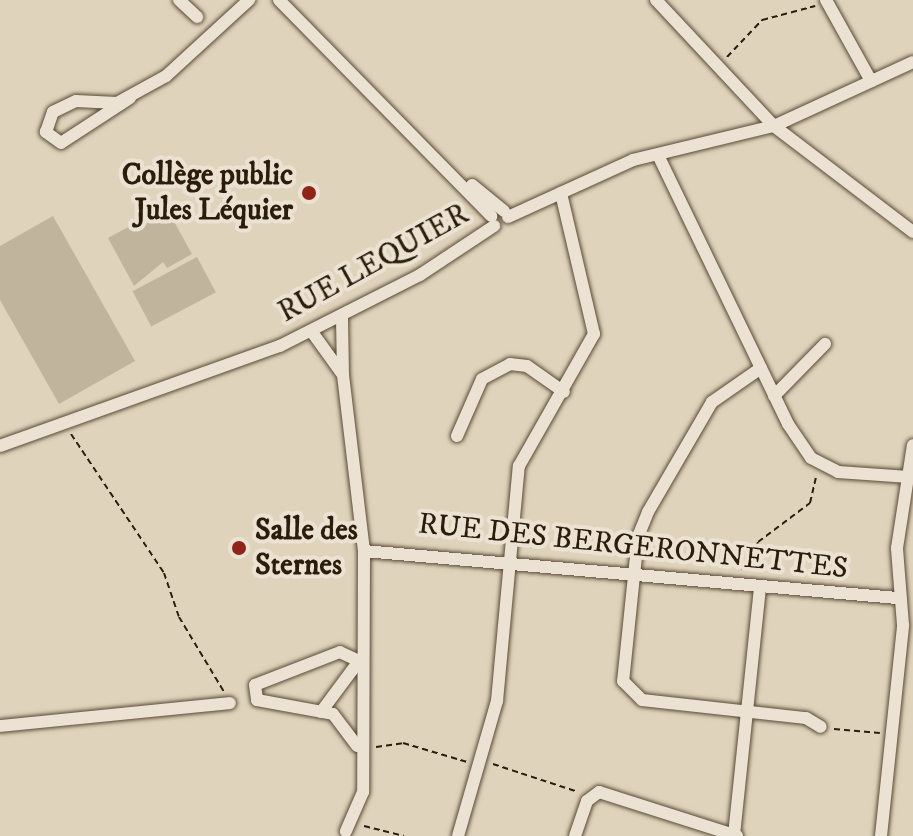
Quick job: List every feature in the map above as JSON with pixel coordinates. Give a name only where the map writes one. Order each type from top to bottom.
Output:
[{"type":"street","points":[[179,0],[197,17]]},
{"type":"street","points":[[123,101],[76,101],[53,112],[46,132],[61,143],[166,76],[249,0]]},
{"type":"street","points":[[279,0],[348,79],[492,221]]},
{"type":"street","points":[[656,0],[774,126],[913,232]]},
{"type":"street","points":[[826,0],[871,81]]},
{"type":"street","name":"RUE LEQUIER","points":[[0,446],[312,332],[342,317],[506,214],[658,155],[774,126],[913,62]]},
{"type":"street","points":[[348,79],[506,214]]},
{"type":"street","points":[[658,155],[774,396],[819,463],[909,477]]},
{"type":"street","points":[[458,836],[497,701],[519,466],[587,357],[594,318],[561,193]]},
{"type":"street","points":[[342,317],[343,375],[364,551],[358,749],[363,792],[350,827]]},
{"type":"street","points":[[312,332],[343,375]]},
{"type":"street","points":[[774,396],[825,344]]},
{"type":"street","points":[[457,436],[482,379],[510,364],[527,366],[564,392]]},
{"type":"street","points":[[761,368],[712,402],[648,512],[634,573],[623,681],[629,692],[806,718],[821,727]]},
{"type":"street","points":[[881,836],[903,625],[897,598],[913,445]]},
{"type":"street","name":"RUE DES BERGERONNETTES","points":[[364,551],[897,598]]},
{"type":"street","points":[[575,836],[587,801],[599,792],[736,836],[760,586]]},
{"type":"street","points":[[358,749],[345,726],[321,712],[257,700],[255,685],[291,666],[340,652],[359,661]]},
{"type":"street","points":[[321,712],[359,661]]},
{"type":"street","points":[[0,726],[230,703]]},
{"type":"path","points":[[718,66],[762,20],[826,0]]},
{"type":"path","points":[[63,423],[164,573],[179,617],[230,703]]},
{"type":"path","points":[[734,584],[758,542],[810,503],[819,463]]},
{"type":"path","points":[[821,727],[893,735]]},
{"type":"path","points":[[358,749],[403,743],[581,793],[599,792]]},
{"type":"path","points":[[350,827],[404,836]]},
{"type":"shaded area","points":[[166,207],[192,254],[167,268],[163,262],[134,286],[108,238],[132,225],[137,232]]},
{"type":"shaded area","points":[[53,216],[135,361],[59,404],[0,300],[0,246]]},
{"type":"shaded area","points":[[197,257],[216,292],[151,327],[133,291]]},
{"type":"place","name":"Collège public Jules Léquier","points":[[309,193]]},
{"type":"place","name":"Salle des Sternes","points":[[239,548]]}]
